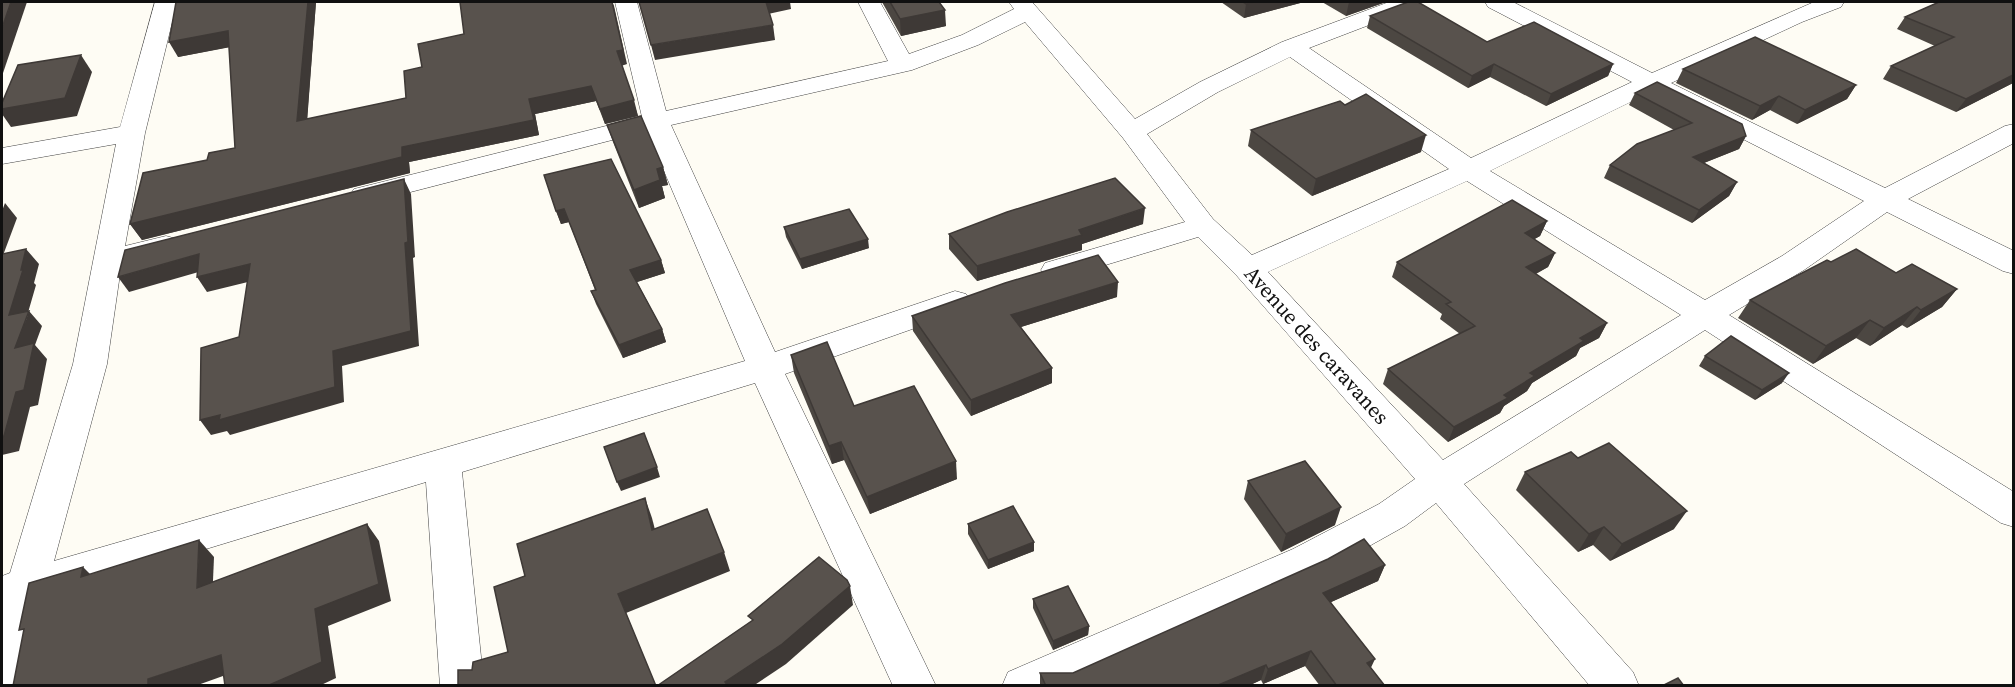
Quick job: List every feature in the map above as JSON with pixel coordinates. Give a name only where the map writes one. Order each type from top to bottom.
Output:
[{"type":"street","points":[[8,686],[14,589],[90,363],[132,133],[166,2]]},
{"type":"street","points":[[626,2],[656,121],[765,368],[915,686]]},
{"type":"street","points":[[869,2],[903,66]]},
{"type":"street","points":[[1132,132],[1209,87],[1291,47],[1408,2]]},
{"type":"street","points":[[1496,2],[2013,264]]},
{"type":"street","points":[[1248,269],[1469,171],[1564,123],[1654,84],[1784,22],[1833,2]]},
{"type":"street","points":[[342,200],[656,121],[903,66],[970,39],[1024,6]]},
{"type":"street","name":"Avenue des caravanes","points":[[1024,6],[1132,132],[1203,226],[1248,269],[1439,481],[1618,686]]},
{"type":"street","points":[[1291,47],[1469,171],[1705,315],[2013,512]]},
{"type":"street","points":[[1023,686],[1307,561],[1392,516],[1439,481],[1705,315],[1793,263],[1885,200],[2013,132]]},
{"type":"street","points":[[2,156],[132,133]]},
{"type":"street","points":[[1026,279],[1203,226]]},
{"type":"street","points":[[107,260],[186,241]]},
{"type":"street","points":[[14,589],[765,368],[982,293]]},
{"type":"street","points":[[443,462],[462,686]]},
{"type":"building","points":[[2,2],[11,2],[2,28]]},
{"type":"building","points":[[176,2],[308,2],[297,121],[406,98],[404,71],[422,67],[418,44],[464,34],[460,2],[612,2],[623,50],[617,51],[634,100],[600,109],[591,86],[529,99],[534,120],[402,147],[402,157],[130,224],[143,173],[207,160],[209,153],[235,148],[228,31],[169,42]]},
{"type":"building","points":[[639,2],[766,2],[773,25],[651,45]]},
{"type":"building","points":[[890,2],[939,2],[945,10],[900,19]]},
{"type":"building","points":[[1408,2],[1418,2],[1487,42],[1534,22],[1613,64],[1551,94],[1494,64],[1472,76],[1370,16]]},
{"type":"building","points":[[1939,2],[2013,2],[2013,75],[1966,99],[1891,66],[1954,37],[1905,17]]},
{"type":"building","points":[[1755,37],[1856,85],[1805,110],[1779,96],[1760,106],[1683,69]]},
{"type":"building","points":[[81,55],[65,98],[2,109],[2,103],[18,65]]},
{"type":"building","points":[[1657,82],[1742,124],[1746,136],[1693,157],[1737,182],[1699,210],[1610,165],[1637,144],[1692,123],[1635,93]]},
{"type":"building","points":[[1366,94],[1426,135],[1316,179],[1251,130],[1340,101],[1345,105]]},
{"type":"building","points":[[641,116],[663,167],[657,169],[660,180],[634,190],[607,125]]},
{"type":"building","points":[[611,159],[661,260],[630,270],[662,329],[619,345],[591,291],[596,290],[564,209],[556,211],[544,175]]},
{"type":"building","points":[[1115,178],[1145,208],[1079,230],[1082,235],[977,266],[949,234],[1007,212]]},
{"type":"building","points":[[404,179],[408,242],[405,243],[411,331],[333,351],[335,387],[219,420],[220,415],[200,420],[201,348],[239,337],[250,264],[197,277],[199,254],[118,277],[125,250]]},
{"type":"building","points":[[1512,200],[1547,221],[1525,233],[1555,253],[1526,267],[1607,323],[1580,338],[1584,341],[1530,373],[1535,376],[1504,395],[1508,398],[1454,427],[1388,369],[1475,326],[1446,304],[1451,302],[1397,262]]},
{"type":"building","points":[[849,209],[868,239],[800,259],[784,227]]},
{"type":"building","points":[[26,249],[21,270],[23,270],[9,315],[29,311],[15,348],[34,343],[24,390],[16,392],[2,437],[2,254]]},
{"type":"building","points":[[1856,249],[1896,273],[1912,264],[1957,289],[1921,310],[1917,307],[1884,328],[1870,320],[1826,346],[1750,300],[1827,260],[1831,262]]},
{"type":"building","points":[[1098,255],[1118,282],[1011,315],[1052,368],[971,400],[912,316],[1005,283]]},
{"type":"building","points":[[1731,336],[1789,373],[1762,390],[1705,356]]},
{"type":"building","points":[[827,342],[854,406],[914,386],[956,461],[867,497],[841,442],[829,446],[791,355]]},
{"type":"building","points":[[644,433],[657,467],[617,482],[604,447]]},
{"type":"building","points":[[1609,443],[1687,511],[1622,544],[1604,527],[1589,534],[1525,472],[1571,452],[1578,458]]},
{"type":"building","points":[[1305,461],[1341,507],[1286,534],[1248,481]]},
{"type":"building","points":[[645,498],[652,530],[707,509],[724,552],[618,594],[656,686],[458,686],[458,670],[472,670],[473,662],[508,652],[494,587],[525,576],[517,544]]},
{"type":"building","points":[[1013,506],[1034,542],[988,560],[968,524]]},
{"type":"building","points":[[367,524],[379,584],[315,609],[322,662],[267,686],[225,686],[221,655],[148,679],[148,686],[13,686],[24,629],[19,630],[29,583],[83,567],[81,577],[199,540],[197,588]]},
{"type":"building","points":[[1364,539],[1385,565],[1323,593],[1375,659],[1367,663],[1385,686],[1337,686],[1311,651],[1268,669],[1266,665],[1216,686],[1046,686],[1040,673],[1073,673],[1328,559]]},
{"type":"building","points":[[819,557],[847,580],[850,586],[781,645],[725,682],[728,686],[657,686],[753,620],[748,616]]},
{"type":"building","points":[[1068,586],[1089,626],[1053,641],[1033,599]]},
{"type":"building","points":[[1678,678],[1684,686],[1662,686]]}]
